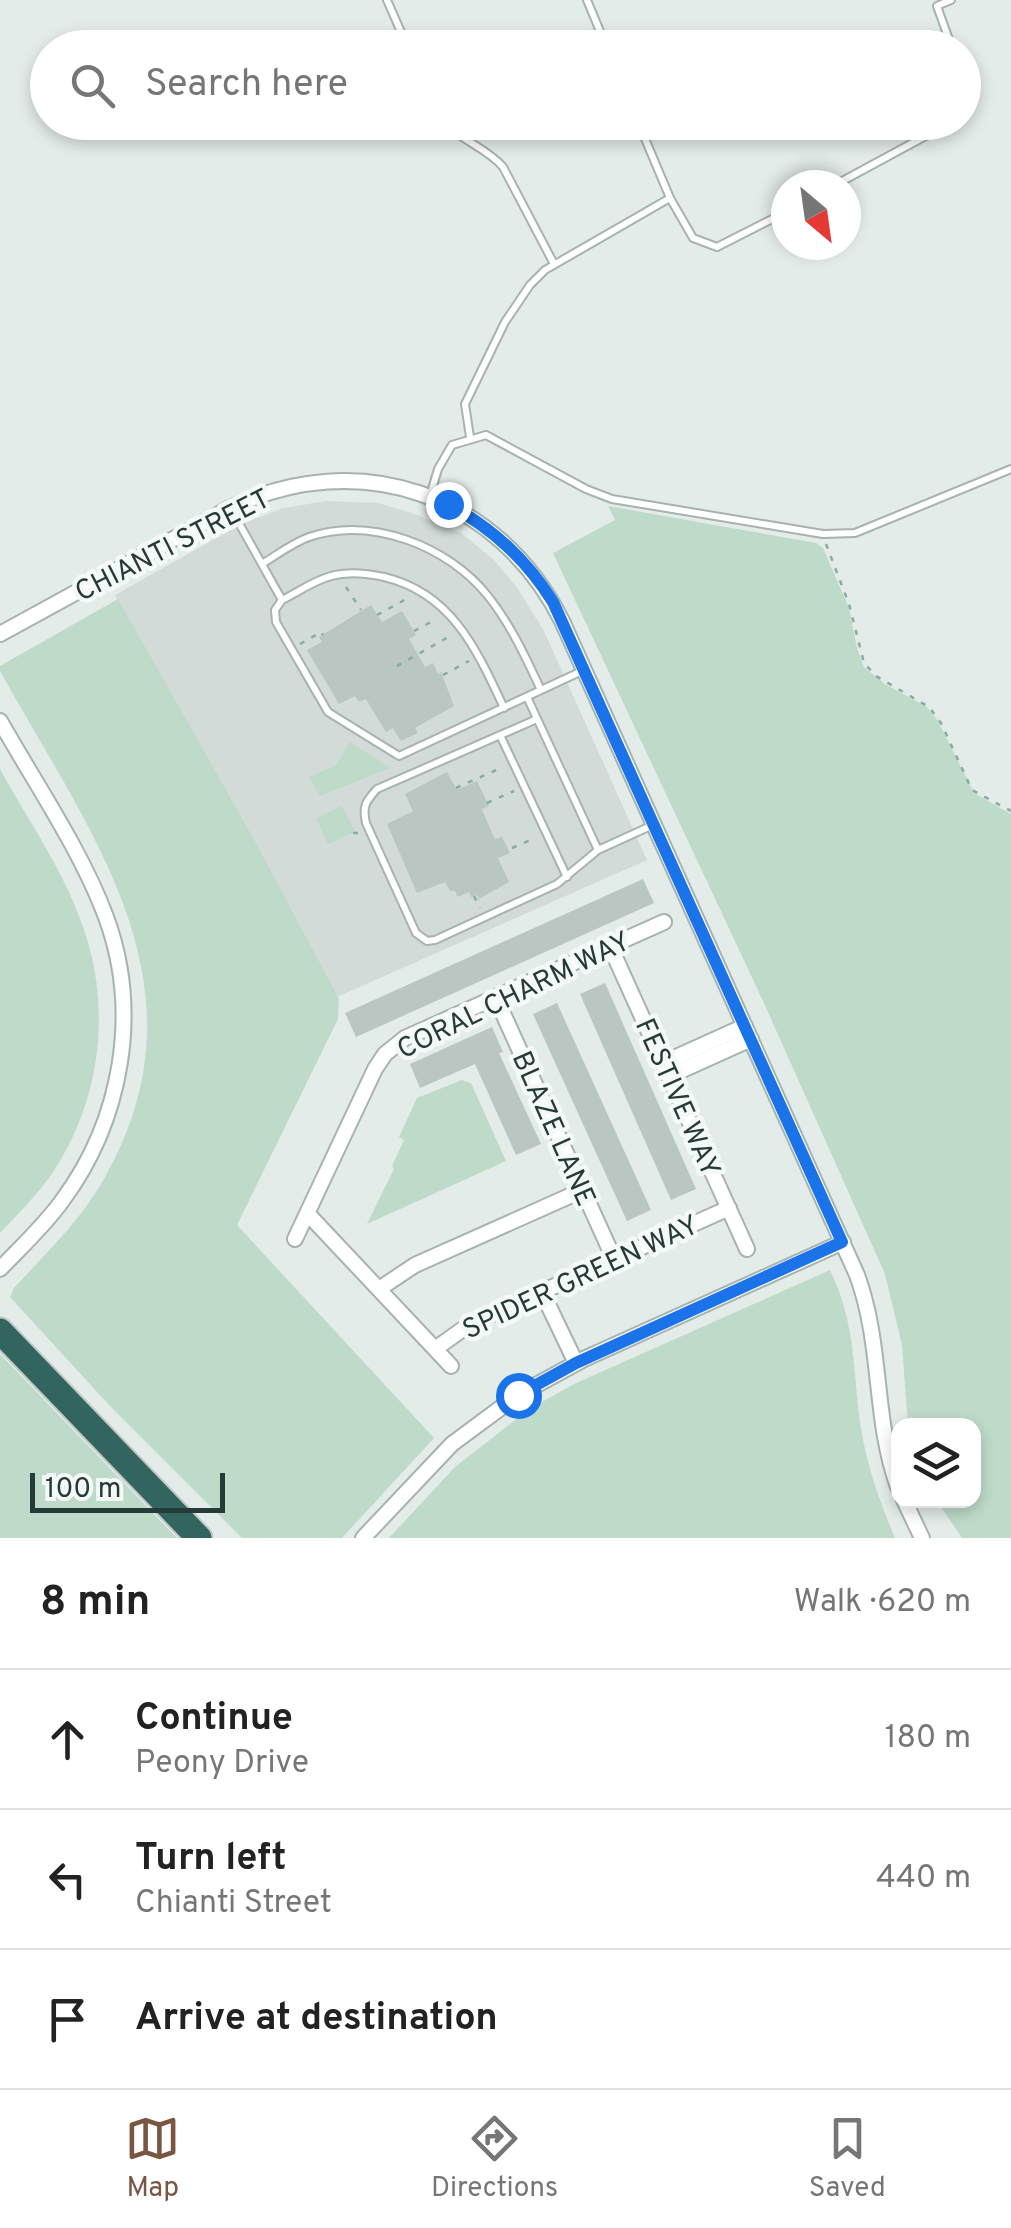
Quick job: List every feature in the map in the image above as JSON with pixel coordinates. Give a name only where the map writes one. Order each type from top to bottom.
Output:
[{"type":"highway","points":[[0,1331],[199,1538]]},
{"type":"street","name":"CHIANTI STREET","points":[[0,634],[230,508],[286,487],[331,480],[381,484],[430,496],[483,525],[529,568],[553,602],[842,1242],[863,1292],[873,1330],[882,1424],[891,1459]]},
{"type":"street","points":[[0,721],[101,906],[117,956],[124,1018],[112,1100],[88,1160],[53,1213],[0,1269]]},
{"type":"street","name":"CORAL CHARM WAY","points":[[295,1239],[386,1054],[406,1038],[664,922]]},
{"type":"street","name":"FESTIVE WAY","points":[[610,946],[748,1249]]},
{"type":"street","name":"BLAZE LANE","points":[[496,998],[614,1259]]},
{"type":"street","points":[[666,1070],[748,1033]]},
{"type":"street","points":[[379,1289],[415,1264],[583,1190]]},
{"type":"street","name":"SPIDER GREEN WAY","points":[[435,1348],[461,1329],[729,1208]]},
{"type":"street","points":[[307,1213],[452,1366]]},
{"type":"street","points":[[363,1538],[452,1444],[518,1395],[576,1363],[842,1242]]},
{"type":"street","points":[[542,1292],[576,1363]]},
{"type":"street","points":[[908,1508],[922,1538]]},
{"type":"lane","points":[[387,0],[400,30]]},
{"type":"lane","points":[[587,0],[600,30]]},
{"type":"lane","points":[[946,30],[938,6],[950,0]]},
{"type":"lane","points":[[468,140],[492,154],[503,167],[554,264]]},
{"type":"lane","points":[[646,140],[670,198],[693,238],[704,245],[718,247],[771,220]]},
{"type":"lane","points":[[861,171],[918,140]]},
{"type":"lane","points":[[470,437],[465,404],[505,322],[530,285],[554,264],[670,198]]},
{"type":"lane","points":[[430,496],[438,469],[452,445],[486,435],[586,489],[622,502],[823,534],[855,533],[1011,469]]},
{"type":"lane","points":[[230,508],[282,600]]},
{"type":"lane","points":[[262,564],[306,538],[329,532],[395,536],[431,549],[462,569],[486,594],[521,648],[541,690]]},
{"type":"lane","points":[[504,708],[472,642],[439,602],[399,580],[350,572],[318,581],[282,600],[274,610],[276,622],[328,712],[399,756],[504,708],[585,670]]},
{"type":"lane","points":[[527,697],[598,850]]},
{"type":"lane","points":[[537,719],[378,789],[366,801],[366,823],[416,934],[427,941],[435,940],[567,877],[598,850],[654,824]]},
{"type":"lane","points":[[500,735],[567,877]]},
{"type":"path","points":[[823,534],[849,604],[864,663],[876,676],[929,707],[972,790],[1011,811]]},
{"type":"path","points":[[346,587],[361,610]]},
{"type":"path","points":[[378,615],[409,598]]},
{"type":"path","points":[[414,631],[438,618]]},
{"type":"path","points":[[299,644],[321,632],[322,635]]},
{"type":"path","points":[[397,666],[454,634]]},
{"type":"path","points":[[442,676],[470,660]]},
{"type":"path","points":[[456,788],[504,766]]},
{"type":"path","points":[[487,803],[516,791]]},
{"type":"path","points":[[353,833],[362,832]]},
{"type":"path","points":[[512,848],[537,837]]},
{"type":"path","points":[[474,896],[480,909]]},
{"type":"shaded area","points":[[326,501],[378,503],[412,513],[461,533],[493,559],[516,586],[544,631],[647,860],[337,997],[253,837],[115,595],[243,523],[284,508]]},
{"type":"green space","points":[[608,506],[816,543],[823,548],[849,608],[864,667],[885,684],[927,707],[974,793],[1011,814],[1011,1538],[962,1538],[942,1508],[981,1508],[981,1418],[907,1418],[902,1345],[885,1274],[763,1001],[553,553],[615,520]]},
{"type":"green space","points":[[118,599],[253,837],[339,999],[338,1019],[237,1225],[434,1438],[342,1538],[242,1538],[110,1406],[10,1297],[101,1184],[133,1113],[146,1046],[144,981],[128,918],[103,856],[0,666]]},
{"type":"green space","points":[[350,742],[390,768],[320,796],[309,777],[336,765]]},
{"type":"green space","points":[[0,769],[77,911],[93,964],[99,1027],[90,1089],[67,1148],[45,1183],[0,1233]]},
{"type":"green space","points":[[342,806],[355,832],[328,844],[316,818]]},
{"type":"green space","points":[[462,1080],[471,1083],[506,1161],[367,1224],[394,1169],[404,1140],[399,1137],[417,1098]]},
{"type":"green space","points":[[830,1270],[849,1329],[867,1457],[895,1538],[389,1538],[455,1467],[528,1410],[574,1384]]},
{"type":"green space","points":[[0,1354],[177,1538],[0,1538]]},
{"type":"building","points":[[371,605],[382,622],[402,611],[416,635],[409,639],[425,667],[433,663],[438,674],[441,672],[454,706],[415,728],[418,733],[401,741],[393,728],[386,732],[366,699],[359,702],[355,696],[339,704],[307,650],[322,642],[319,637]]},
{"type":"building","points":[[447,772],[457,790],[477,781],[489,806],[482,809],[491,831],[495,839],[502,837],[510,853],[498,858],[509,882],[479,899],[469,892],[458,897],[445,882],[417,893],[387,824],[413,811],[405,794]]},
{"type":"building","points":[[643,879],[654,903],[356,1037],[345,1013]]},
{"type":"building","points":[[605,983],[696,1189],[671,1200],[580,994]]},
{"type":"building","points":[[557,1003],[651,1210],[627,1221],[533,1014]]},
{"type":"building","points":[[492,1027],[503,1052],[499,1053],[541,1144],[516,1155],[475,1064],[420,1088],[410,1064]]},
{"type":"route","points":[[448,504],[483,525],[515,552],[553,602],[842,1242],[576,1363],[518,1395]]}]
